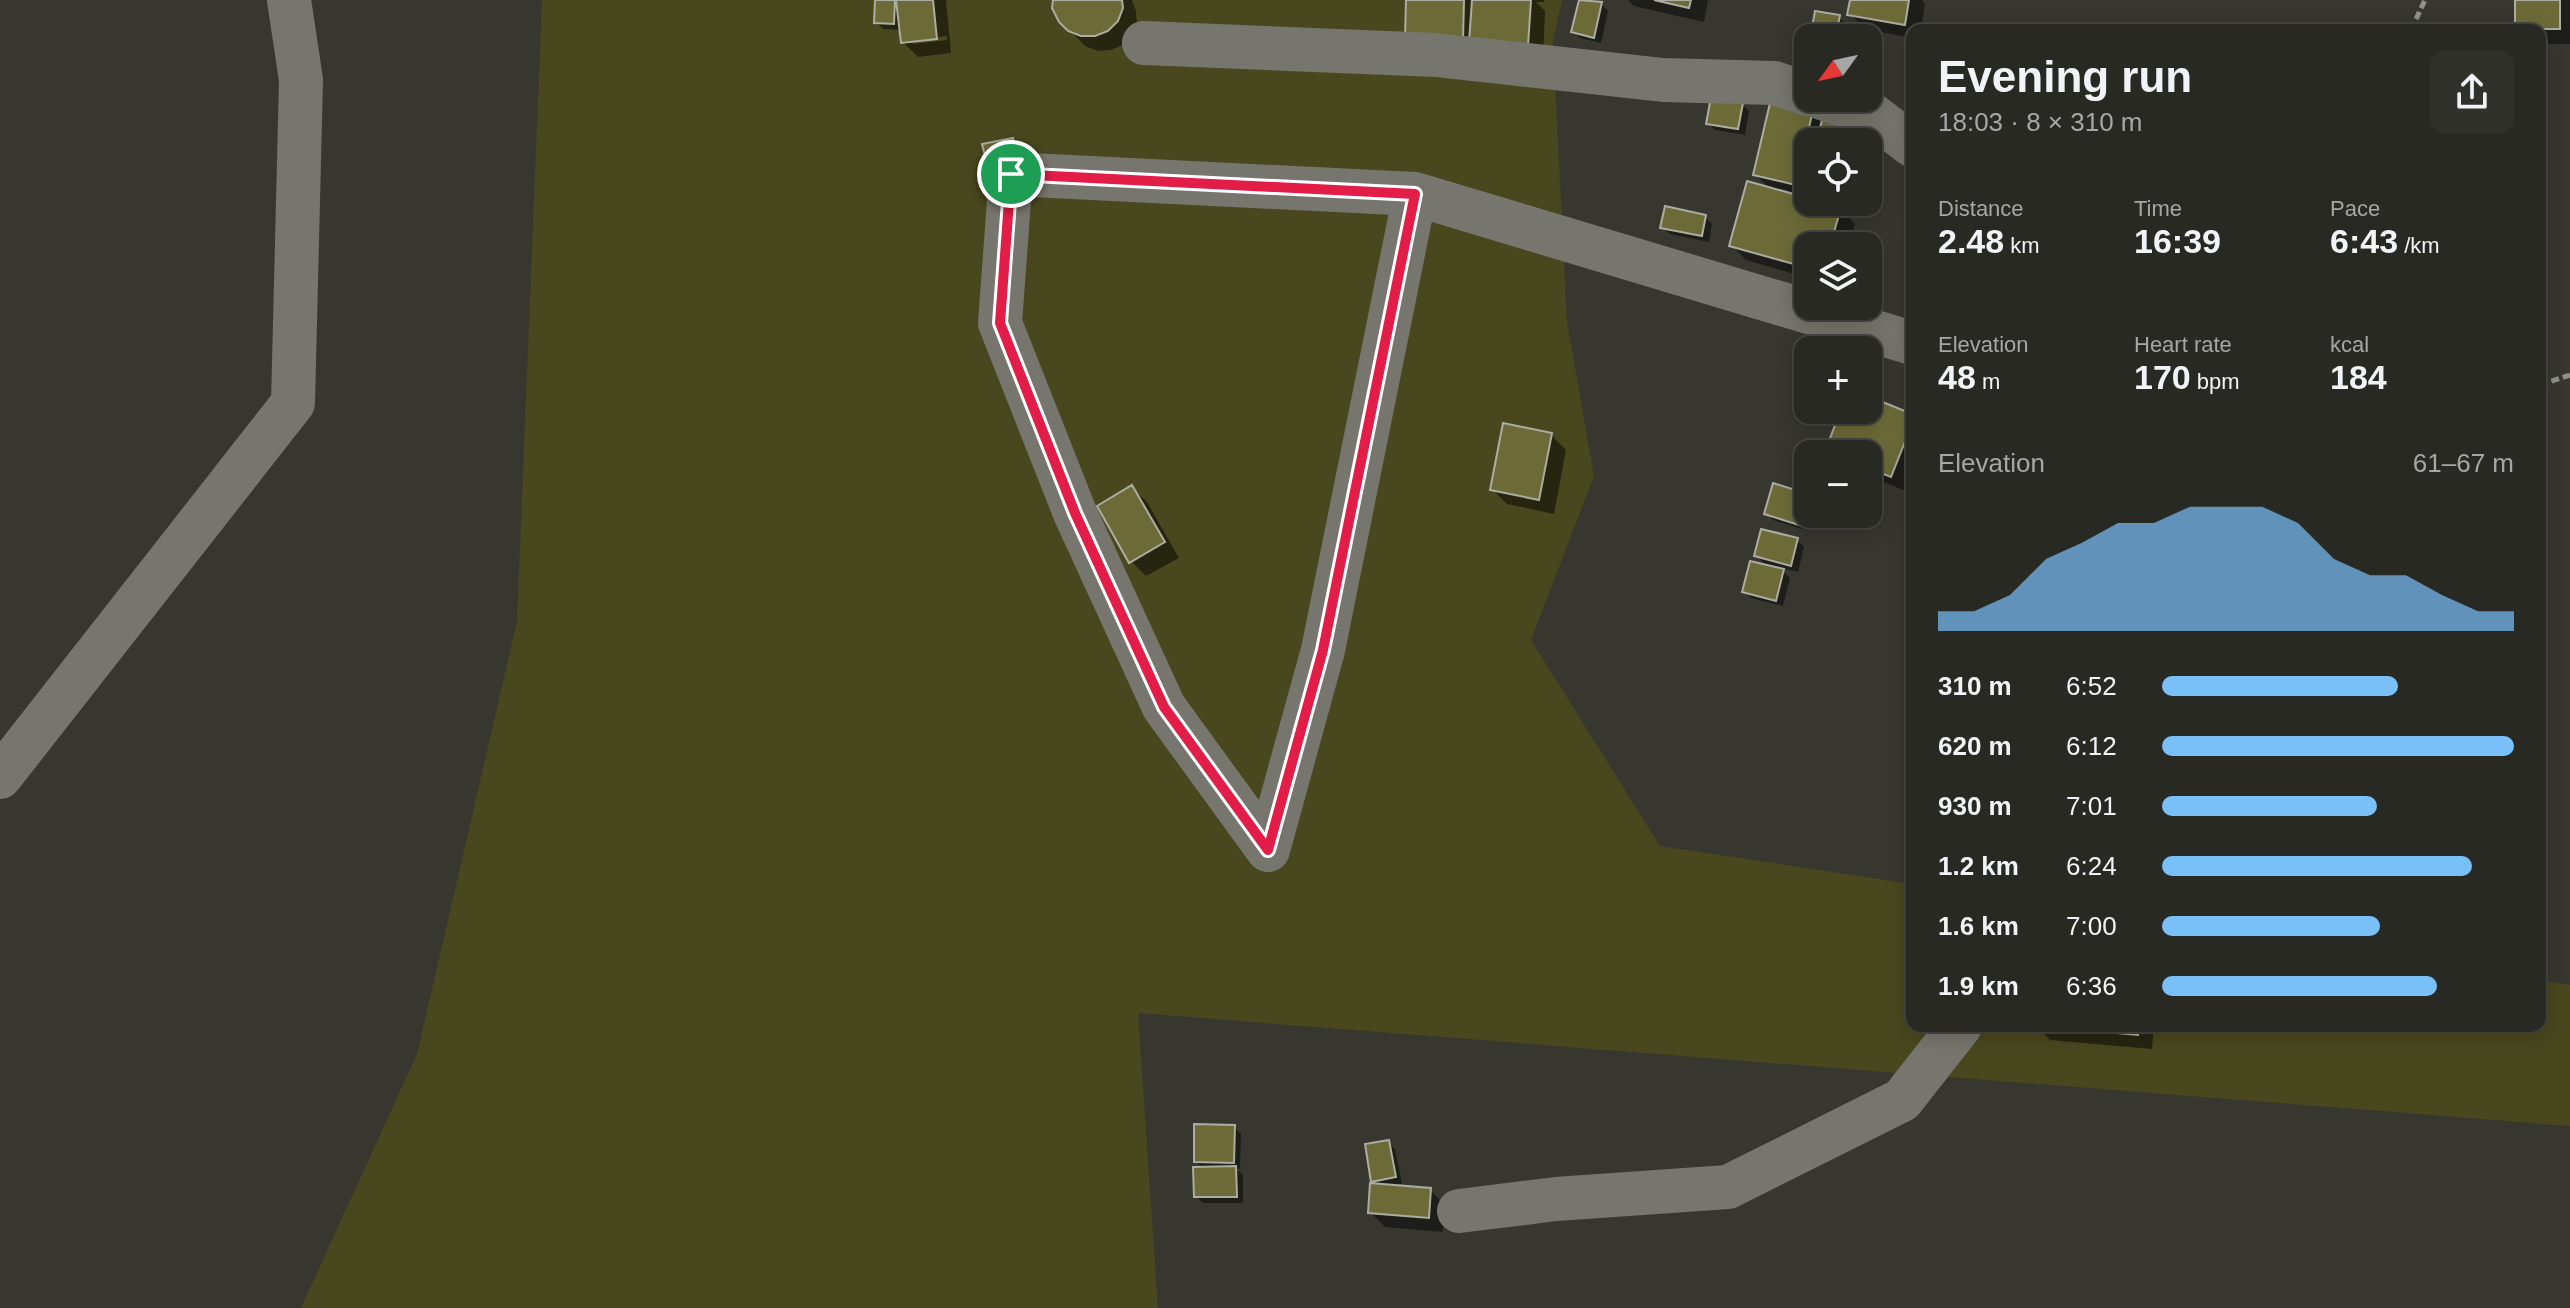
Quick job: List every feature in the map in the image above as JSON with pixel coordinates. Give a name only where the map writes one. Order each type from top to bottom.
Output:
[{"type":"street","points":[[0,777],[293,403],[301,80],[289,0]]},
{"type":"street","points":[[1144,43],[1436,55],[1663,80],[1774,83],[1794,89]]},
{"type":"street","points":[[1865,112],[1906,140]]},
{"type":"street","points":[[1415,194],[1323,650],[1268,850],[1164,707],[1075,513],[1000,323],[1011,174],[1415,194],[1906,341]]},
{"type":"street","points":[[1459,1211],[1556,1199],[1728,1187],[1902,1100],[1955,1032]]},
{"type":"path","points":[[2414,24],[2425,0]]},
{"type":"path","points":[[2546,383],[2570,375]]},
{"type":"shaded area","points":[[542,0],[1562,0],[1553,41],[1567,322],[1594,476],[1531,640],[1660,846],[1906,883],[1906,1032],[2546,1032],[2546,981],[2570,985],[2570,1126],[1138,1013],[1158,1308],[301,1308],[417,1054],[517,621]]},
{"type":"building","points":[[875,0],[895,0],[894,24],[874,23]]},
{"type":"building","points":[[896,0],[933,0],[937,39],[901,43]]},
{"type":"building","points":[[1053,0],[1122,0],[1123,8],[1118,21],[1108,31],[1095,36],[1081,36],[1068,31],[1059,22],[1052,8]]},
{"type":"building","points":[[1406,0],[1464,0],[1463,40],[1405,37]]},
{"type":"building","points":[[1472,0],[1531,0],[1528,46],[1469,42]]},
{"type":"building","points":[[1579,0],[1602,2],[1594,38],[1571,32]]},
{"type":"building","points":[[1654,0],[1691,0],[1689,8]]},
{"type":"building","points":[[1850,0],[1909,0],[1905,25],[1847,15]]},
{"type":"building","points":[[2515,0],[2560,0],[2560,29],[2546,29],[2546,24],[2515,24]]},
{"type":"building","points":[[1815,11],[1840,15],[1838,24],[1813,24]]},
{"type":"building","points":[[1711,97],[1743,103],[1738,129],[1706,124]]},
{"type":"building","points":[[1771,99],[1794,105],[1794,112],[1813,112],[1809,128],[1794,128],[1794,185],[1753,175]]},
{"type":"building","points":[[1824,113],[1867,126],[1866,128],[1820,128]]},
{"type":"building","points":[[1013,138],[1017,157],[987,164],[982,144]]},
{"type":"building","points":[[1747,181],[1794,194],[1794,216],[1839,216],[1834,232],[1794,232],[1794,264],[1729,246]]},
{"type":"building","points":[[1665,206],[1706,215],[1702,236],[1660,228]]},
{"type":"building","points":[[1882,402],[1906,412],[1906,439],[1891,477],[1882,473],[1882,440],[1829,440],[1836,424],[1882,424]]},
{"type":"building","points":[[1503,423],[1552,433],[1539,500],[1490,490]]},
{"type":"building","points":[[1773,483],[1794,490],[1794,523],[1764,514]]},
{"type":"building","points":[[1132,485],[1165,542],[1129,563],[1097,506]]},
{"type":"building","points":[[1761,529],[1798,538],[1791,566],[1754,556]]},
{"type":"building","points":[[1750,561],[1784,569],[1776,601],[1742,592]]},
{"type":"building","points":[[2104,1032],[2138,1032],[2138,1035]]},
{"type":"building","points":[[1194,1124],[1235,1125],[1234,1163],[1194,1162]]},
{"type":"building","points":[[1389,1140],[1396,1177],[1371,1182],[1365,1144]]},
{"type":"building","points":[[1236,1166],[1237,1197],[1194,1197],[1193,1167]]},
{"type":"building","points":[[1370,1183],[1431,1188],[1429,1218],[1368,1213]]},
{"type":"route","points":[[1011,174],[1415,194],[1323,650],[1268,850],[1164,707],[1075,513],[1000,323],[1011,174]]}]
